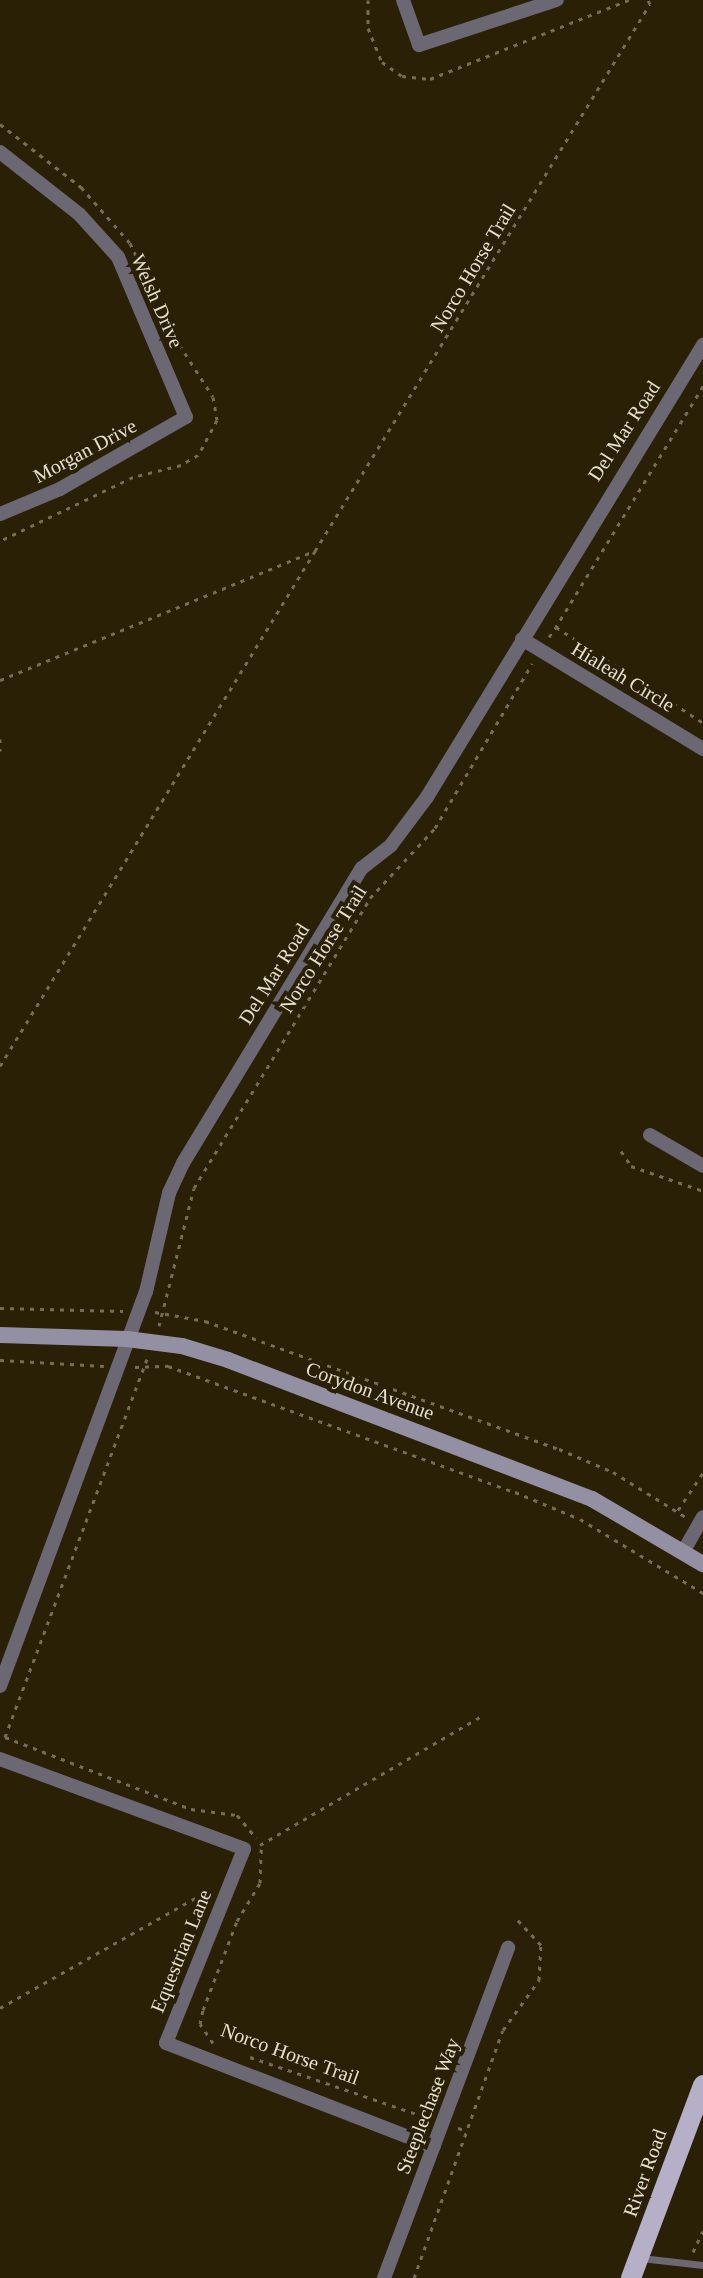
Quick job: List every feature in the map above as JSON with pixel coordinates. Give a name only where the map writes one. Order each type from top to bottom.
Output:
[{"type":"main road","name":"Corydon Avenue","points":[[0,1335],[127,1339],[228,1360],[522,1469],[592,1499],[703,1564]]},
{"type":"main road","name":"River Road","points":[[635,2268],[703,2085]]},
{"type":"street","points":[[403,0],[419,45],[557,0]]},
{"type":"street","name":"Welsh Drive","points":[[0,152],[79,214],[118,257],[186,417]]},
{"type":"street","name":"Del Mar Road","points":[[0,1686],[138,1313],[169,1193],[183,1163],[362,868],[391,845],[427,797],[703,345]]},
{"type":"street","name":"Morgan Drive","points":[[0,514],[73,482],[186,417]]},
{"type":"street","name":"Hialeah Circle","points":[[522,639],[703,749]]},
{"type":"street","points":[[650,1135],[703,1166]]},
{"type":"street","points":[[683,1552],[700,1522]]},
{"type":"street","name":"Equestrian Lane","points":[[0,1759],[244,1849],[166,2043],[434,2147]]},
{"type":"street","name":"Steeplechase Way","points":[[384,2278],[508,1948]]},
{"type":"lane","points":[[635,2268],[703,2265]]},
{"type":"path","name":"Norco Horse Trail","points":[[0,1066],[650,4],[648,0]]},
{"type":"path","points":[[0,124],[81,187],[130,243],[179,345],[213,397],[217,420],[205,447],[181,465],[133,477],[0,541]]},
{"type":"path","name":"Norco Horse Trail","points":[[216,2045],[200,2024],[203,2010],[237,1921],[260,1883],[260,1845],[237,1815],[191,1809],[2,1736],[143,1367],[155,1343],[194,1188],[370,898],[435,828],[703,386]]},
{"type":"path","points":[[0,680],[315,551]]},
{"type":"path","points":[[556,627],[703,723]]},
{"type":"path","points":[[0,739],[0,751]]},
{"type":"path","points":[[621,1151],[631,1166],[703,1191]]},
{"type":"path","points":[[0,1308],[114,1307],[205,1321],[559,1449],[613,1472],[700,1522]]},
{"type":"path","points":[[0,1360],[117,1367],[168,1366],[515,1492],[580,1519],[703,1593]]},
{"type":"path","points":[[678,1511],[703,1473]]},
{"type":"path","points":[[260,1845],[483,1715]]},
{"type":"path","points":[[0,2008],[232,1878]]},
{"type":"path","points":[[414,2278],[503,2030],[539,1980],[543,1965],[541,1945],[518,1920]]},
{"type":"path","name":"Norco Horse Trail","points":[[246,2056],[468,2131]]}]
